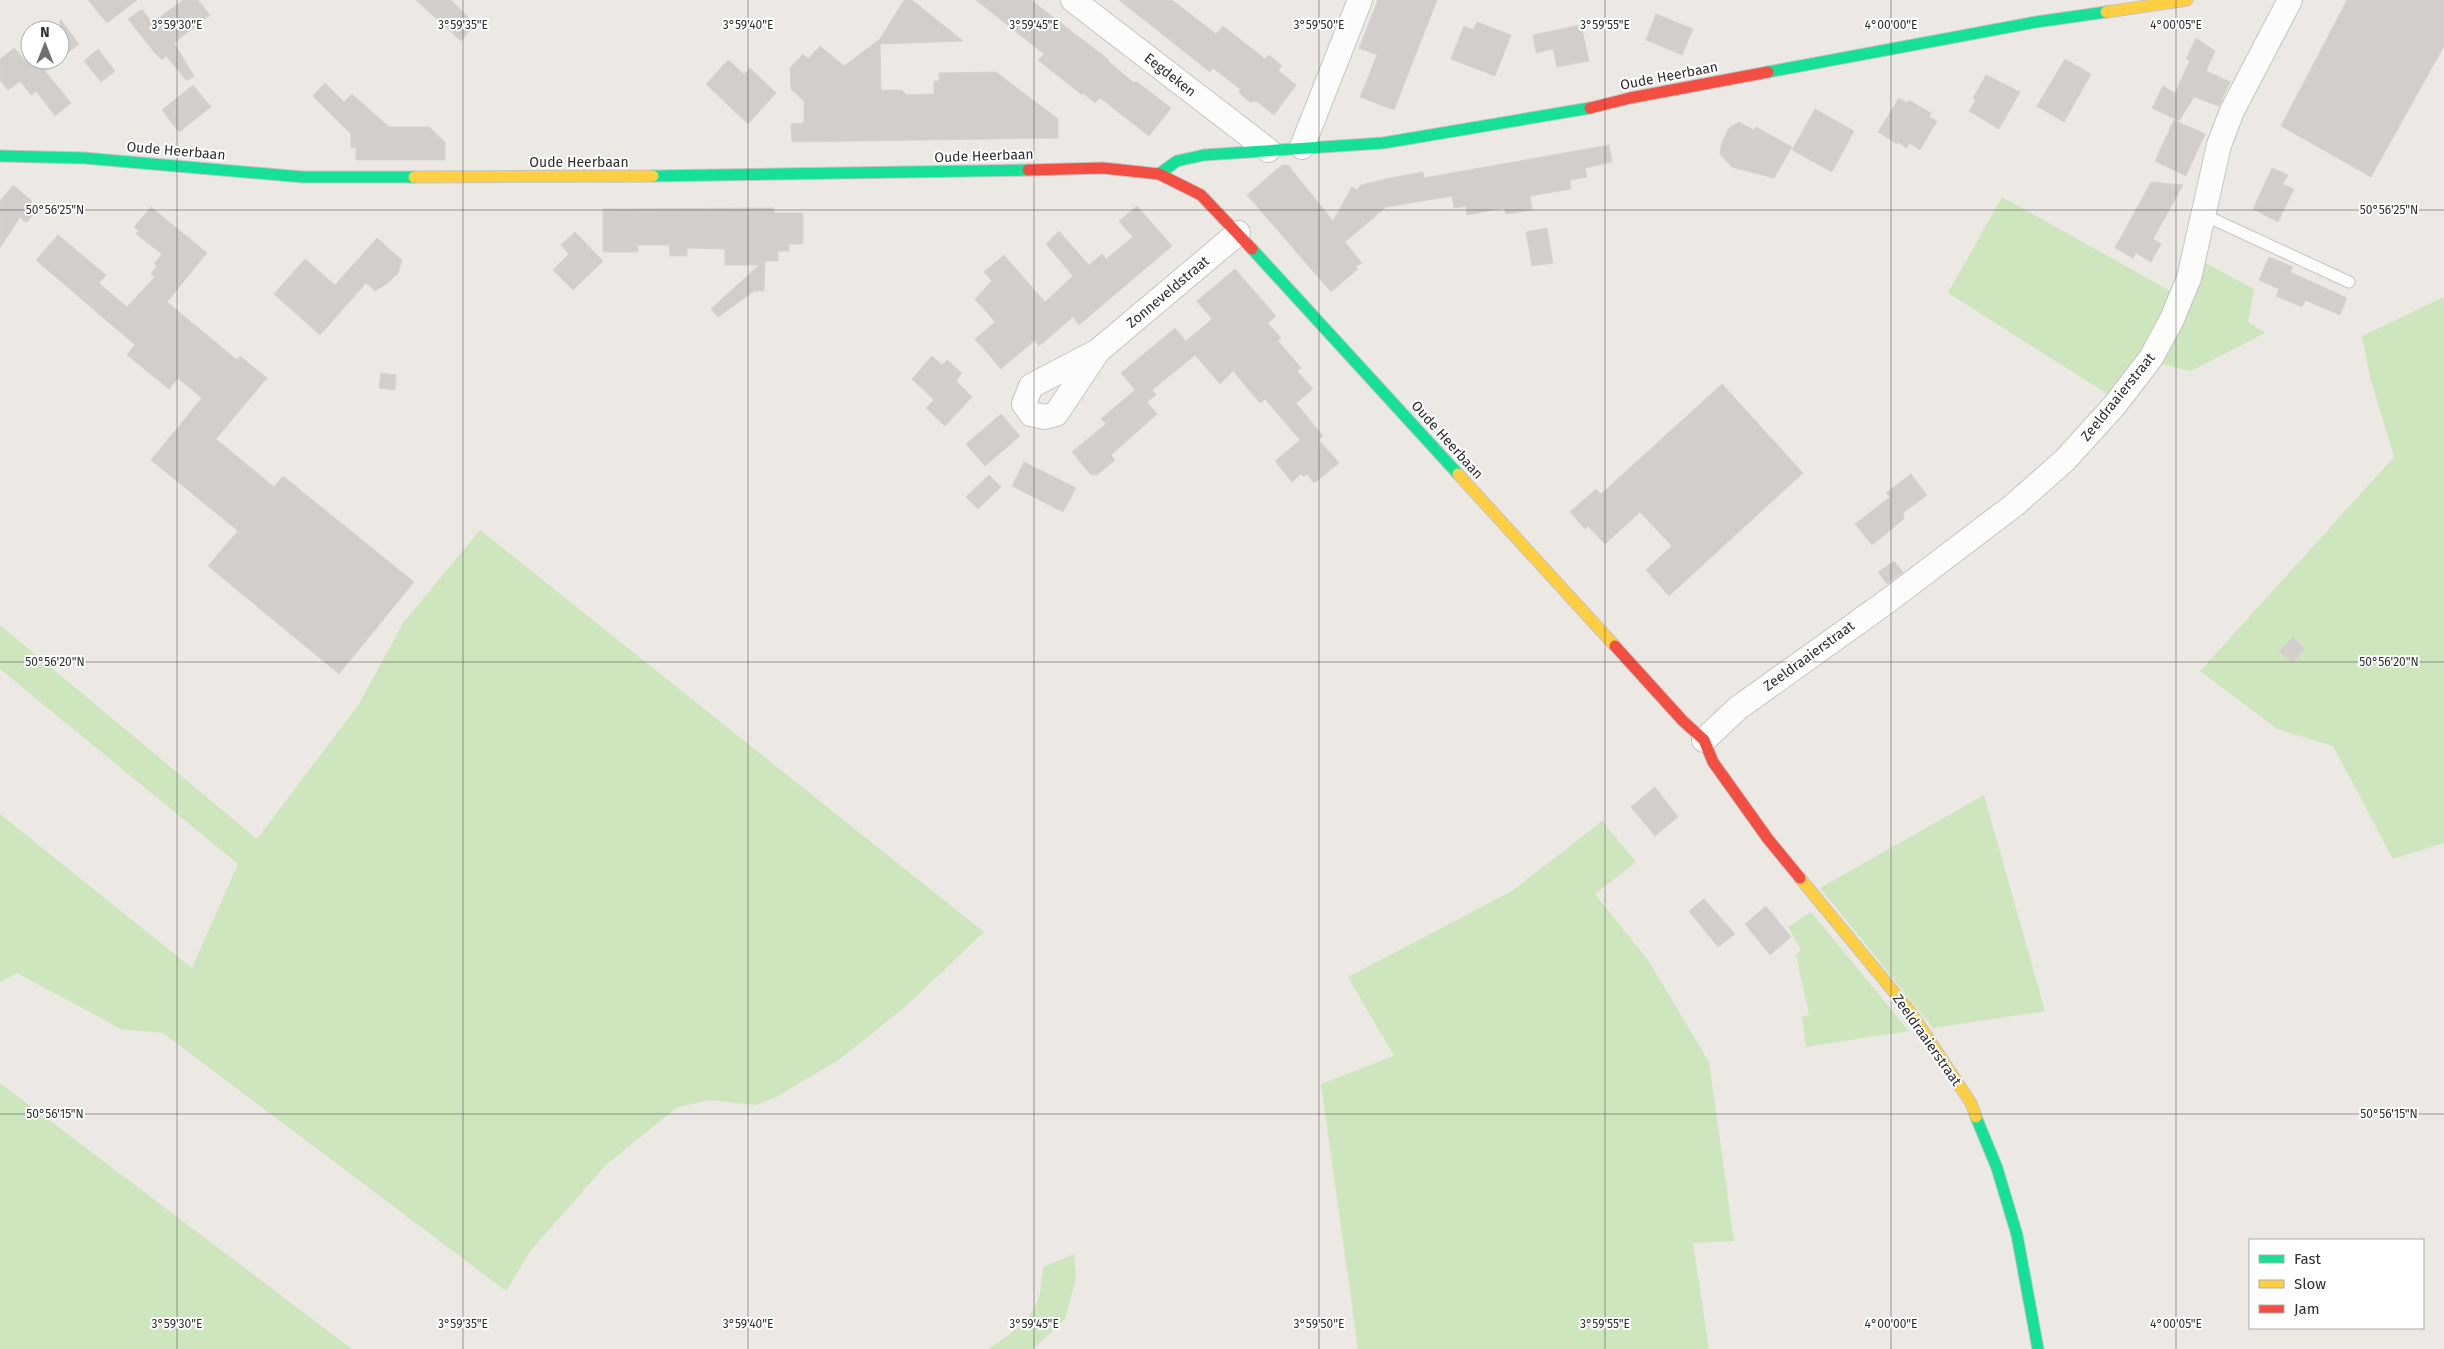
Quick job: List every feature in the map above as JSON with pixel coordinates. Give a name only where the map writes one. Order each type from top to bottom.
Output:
[{"type":"street","name":"Eegdeken","points":[[1073,0],[1268,150]]},
{"type":"street","points":[[1302,147],[1360,0]]},
{"type":"street","name":"Oude Heerbaan","points":[[1159,174],[1177,161],[1204,155],[1383,143],[1495,126],[2036,22],[2187,0]]},
{"type":"street","name":"Zeeldraaierstraat","points":[[2038,1349],[2017,1235],[1997,1168],[1971,1103],[1912,1014],[1768,839],[1713,762],[1704,740],[1738,708],[1888,600],[2005,512],[2065,460],[2114,406],[2151,358],[2172,319],[2189,278],[2218,145],[2232,111],[2290,0]]},
{"type":"street","name":"Oude Heerbaan","points":[[0,156],[84,158],[303,177],[718,176],[1103,168],[1159,174],[1201,196],[1238,233],[1682,721],[1704,740]]},
{"type":"street","name":"Zonneveldstraat","points":[[1098,351],[1238,233]]},
{"type":"lane","points":[[2204,215],[2349,282]]},
{"type":"green space","points":[[2002,197],[2174,293],[2138,361],[2112,397],[1948,293]]},
{"type":"green space","points":[[2200,260],[2254,289],[2248,322],[2265,333],[2191,371],[2157,363]]},
{"type":"green space","points":[[2444,297],[2444,843],[2393,859],[2333,746],[2277,729],[2200,671],[2394,457],[2370,377],[2362,336]]},
{"type":"green space","points":[[480,530],[984,932],[905,1007],[840,1059],[776,1097],[756,1105],[709,1100],[676,1108],[606,1165],[531,1250],[506,1291],[163,1033],[121,1029],[17,973],[0,982],[0,814],[192,968],[238,864],[0,669],[0,625],[257,839],[359,704],[403,623]]},
{"type":"green space","points":[[1984,795],[2045,1011],[1933,1028],[1820,888]]},
{"type":"green space","points":[[1602,821],[1636,862],[1595,894],[1648,960],[1709,1062],[1734,1241],[1693,1243],[1709,1349],[1358,1349],[1321,1084],[1394,1056],[1348,977],[1512,891]]},
{"type":"green space","points":[[1811,912],[1909,1031],[1806,1047],[1802,1016],[1809,1015],[1796,955],[1801,950],[1788,927]]},
{"type":"green space","points":[[0,1083],[352,1349],[0,1349]]},
{"type":"green space","points":[[1074,1254],[1076,1278],[1065,1319],[1033,1349],[988,1349],[1022,1324],[1029,1316],[1039,1296],[1043,1267]]},
{"type":"building","points":[[88,0],[137,0],[107,23]]},
{"type":"building","points":[[183,0],[198,0],[210,15],[174,43],[194,76],[187,81],[166,56],[162,60],[154,52],[128,19],[142,9],[152,23]]},
{"type":"building","points":[[416,0],[451,0],[475,24],[461,41]]},
{"type":"building","points":[[904,0],[912,0],[963,41],[880,44],[881,90],[901,90],[907,95],[934,94],[934,81],[939,81],[939,73],[996,72],[1058,119],[1058,138],[792,142],[791,124],[804,123],[804,101],[791,89],[790,68],[803,54],[808,59],[820,46],[844,66],[880,39]]},
{"type":"building","points":[[976,0],[1031,0],[1109,60],[1134,83],[1136,81],[1171,108],[1149,136],[1100,98],[1095,103],[1083,93],[1082,95],[1038,60],[1044,54]]},
{"type":"building","points":[[1119,0],[1172,0],[1216,34],[1223,26],[1265,59],[1269,55],[1282,66],[1278,70],[1296,85],[1274,115],[1256,101],[1250,102],[1239,93],[1240,89],[1213,68],[1210,72]]},
{"type":"building","points":[[1378,0],[1437,0],[1394,110],[1360,97],[1377,55],[1359,48]]},
{"type":"building","points":[[2347,0],[2444,0],[2444,46],[2371,177],[2281,126]]},
{"type":"building","points":[[1656,14],[1693,29],[1682,55],[1646,40]]},
{"type":"building","points":[[1477,22],[1511,35],[1495,76],[1451,59],[1464,26],[1473,30]]},
{"type":"building","points":[[1581,25],[1589,61],[1557,67],[1553,49],[1536,53],[1533,35]]},
{"type":"building","points":[[70,32],[79,44],[70,51]]},
{"type":"building","points":[[2196,38],[2215,51],[2206,71],[2230,82],[2219,106],[2194,97],[2179,121],[2152,108],[2163,86],[2175,93],[2190,60],[2186,59]]},
{"type":"building","points":[[14,48],[20,55],[20,70],[46,70],[45,71],[71,103],[55,116],[36,91],[31,95],[20,81],[8,90],[0,80],[0,59]]},
{"type":"building","points":[[98,49],[115,71],[101,82],[84,61]]},
{"type":"building","points":[[2065,59],[2091,74],[2064,122],[2037,106]]},
{"type":"building","points":[[728,60],[744,74],[750,68],[776,93],[748,124],[706,84]]},
{"type":"building","points":[[1986,75],[2020,92],[1999,129],[1969,111],[1976,100],[1973,98]]},
{"type":"building","points":[[325,83],[344,102],[352,94],[389,127],[429,127],[445,142],[445,160],[356,160],[356,148],[351,148],[351,134],[313,96]]},
{"type":"building","points":[[193,85],[211,107],[179,132],[162,110]]},
{"type":"building","points":[[1899,98],[1908,103],[1909,100],[1931,113],[1929,117],[1937,121],[1920,150],[1909,143],[1907,148],[1898,142],[1897,144],[1878,132]]},
{"type":"building","points":[[1815,109],[1854,131],[1832,172],[1792,150]]},
{"type":"building","points":[[2174,120],[2205,134],[2186,176],[2155,161]]},
{"type":"building","points":[[1739,122],[1754,130],[1756,127],[1792,147],[1774,178],[1732,167],[1720,154],[1722,142],[1729,128]]},
{"type":"building","points":[[1609,145],[1612,162],[1585,168],[1587,177],[1570,180],[1571,189],[1530,196],[1532,210],[1506,214],[1504,208],[1467,215],[1466,206],[1454,208],[1452,196],[1386,207],[1345,242],[1362,263],[1355,267],[1358,269],[1331,292],[1247,195],[1282,165],[1288,165],[1333,221],[1352,187],[1357,190],[1361,185],[1423,172],[1424,178]]},
{"type":"building","points":[[2272,168],[2288,175],[2283,184],[2294,189],[2278,222],[2253,209]]},
{"type":"building","points":[[2151,182],[2183,185],[2153,239],[2161,244],[2151,262],[2136,253],[2133,258],[2115,248]]},
{"type":"building","points":[[13,185],[32,201],[30,204],[37,210],[26,223],[20,217],[0,248],[0,201]]},
{"type":"building","points":[[1137,206],[1172,246],[1079,325],[1073,317],[1039,346],[1035,340],[1001,369],[975,339],[995,322],[975,299],[992,281],[984,272],[1004,255],[1045,302],[1073,276],[1046,244],[1059,231],[1089,265],[1102,254],[1106,259],[1133,237],[1119,221]]},
{"type":"building","points":[[151,207],[207,253],[167,302],[237,360],[240,356],[267,378],[216,439],[274,487],[283,476],[414,582],[339,674],[208,566],[238,531],[151,460],[202,398],[178,378],[169,389],[127,355],[135,345],[36,260],[58,235],[106,275],[99,283],[127,307],[155,277],[151,274],[157,266],[154,264],[162,254],[136,234],[139,231],[134,227]]},
{"type":"building","points":[[774,208],[774,213],[803,213],[803,244],[789,244],[789,251],[778,251],[778,261],[765,261],[764,291],[754,291],[718,317],[711,309],[759,265],[725,265],[725,249],[687,248],[687,256],[670,256],[669,245],[638,245],[638,252],[603,252],[603,209]]},
{"type":"building","points":[[1547,228],[1553,263],[1532,266],[1526,232]]},
{"type":"building","points":[[575,232],[603,261],[573,290],[553,270],[569,254],[561,245]]},
{"type":"building","points":[[377,238],[402,260],[398,273],[388,283],[375,291],[366,283],[320,335],[274,294],[305,259],[335,285]]},
{"type":"building","points":[[2269,257],[2293,267],[2290,272],[2347,298],[2340,315],[2305,300],[2302,307],[2276,296],[2279,289],[2259,280]]},
{"type":"building","points":[[1235,269],[1276,316],[1268,323],[1281,338],[1278,341],[1301,368],[1297,371],[1313,389],[1296,403],[1323,436],[1319,440],[1339,463],[1314,483],[1307,474],[1304,477],[1301,474],[1292,482],[1275,461],[1300,440],[1265,399],[1260,403],[1233,371],[1220,384],[1195,355],[1152,390],[1156,395],[1147,402],[1157,414],[1111,455],[1115,460],[1097,475],[1091,475],[1072,452],[1106,424],[1101,419],[1135,390],[1121,373],[1175,328],[1186,341],[1212,319],[1197,301]]},
{"type":"building","points":[[932,356],[942,365],[947,360],[962,373],[956,381],[972,397],[945,426],[926,408],[934,400],[912,379]]},
{"type":"building","points":[[381,373],[396,375],[395,390],[379,388]]},
{"type":"building","points":[[1722,384],[1803,473],[1669,596],[1646,570],[1672,546],[1640,512],[1605,544],[1588,526],[1585,529],[1570,512],[1596,489],[1601,494]]},
{"type":"building","points":[[1001,414],[1020,436],[985,466],[966,444]]},
{"type":"building","points":[[1024,462],[1076,488],[1063,512],[1012,486]]},
{"type":"building","points":[[1911,474],[1927,495],[1903,513],[1904,519],[1872,545],[1855,524],[1890,497],[1886,493]]},
{"type":"building","points":[[989,475],[1001,487],[978,509],[966,497]]},
{"type":"building","points":[[1894,561],[1903,572],[1887,584],[1878,572]]},
{"type":"building","points":[[2293,637],[2305,649],[2292,663],[2279,651]]},
{"type":"building","points":[[1655,787],[1678,817],[1655,836],[1631,807]]},
{"type":"building","points":[[1704,899],[1735,934],[1718,947],[1689,911]]},
{"type":"building","points":[[1766,906],[1791,937],[1770,955],[1745,924]]},
{"type":"traffic: fast","points":[[1768,72],[2036,22],[2106,12]]},
{"type":"traffic: fast","points":[[1159,174],[1177,161],[1204,155],[1383,143],[1590,108]]},
{"type":"traffic: fast","points":[[0,156],[84,158],[303,177],[414,177]]},
{"type":"traffic: fast","points":[[653,176],[1028,170]]},
{"type":"traffic: fast","points":[[1252,249],[1458,474]]},
{"type":"traffic: fast","points":[[1976,1117],[1997,1168],[2017,1235],[2038,1349]]},
{"type":"traffic: slow","points":[[2106,12],[2187,0]]},
{"type":"traffic: slow","points":[[414,177],[653,176]]},
{"type":"traffic: slow","points":[[1458,474],[1615,646]]},
{"type":"traffic: slow","points":[[1800,878],[1912,1014],[1971,1103],[1976,1117]]},
{"type":"traffic: jam","points":[[1590,108],[1630,98],[1768,72]]},
{"type":"traffic: jam","points":[[1028,170],[1103,168],[1159,174],[1201,195],[1252,249]]},
{"type":"traffic: jam","points":[[1615,646],[1683,721],[1704,740],[1713,762],[1768,839],[1800,878]]}]
